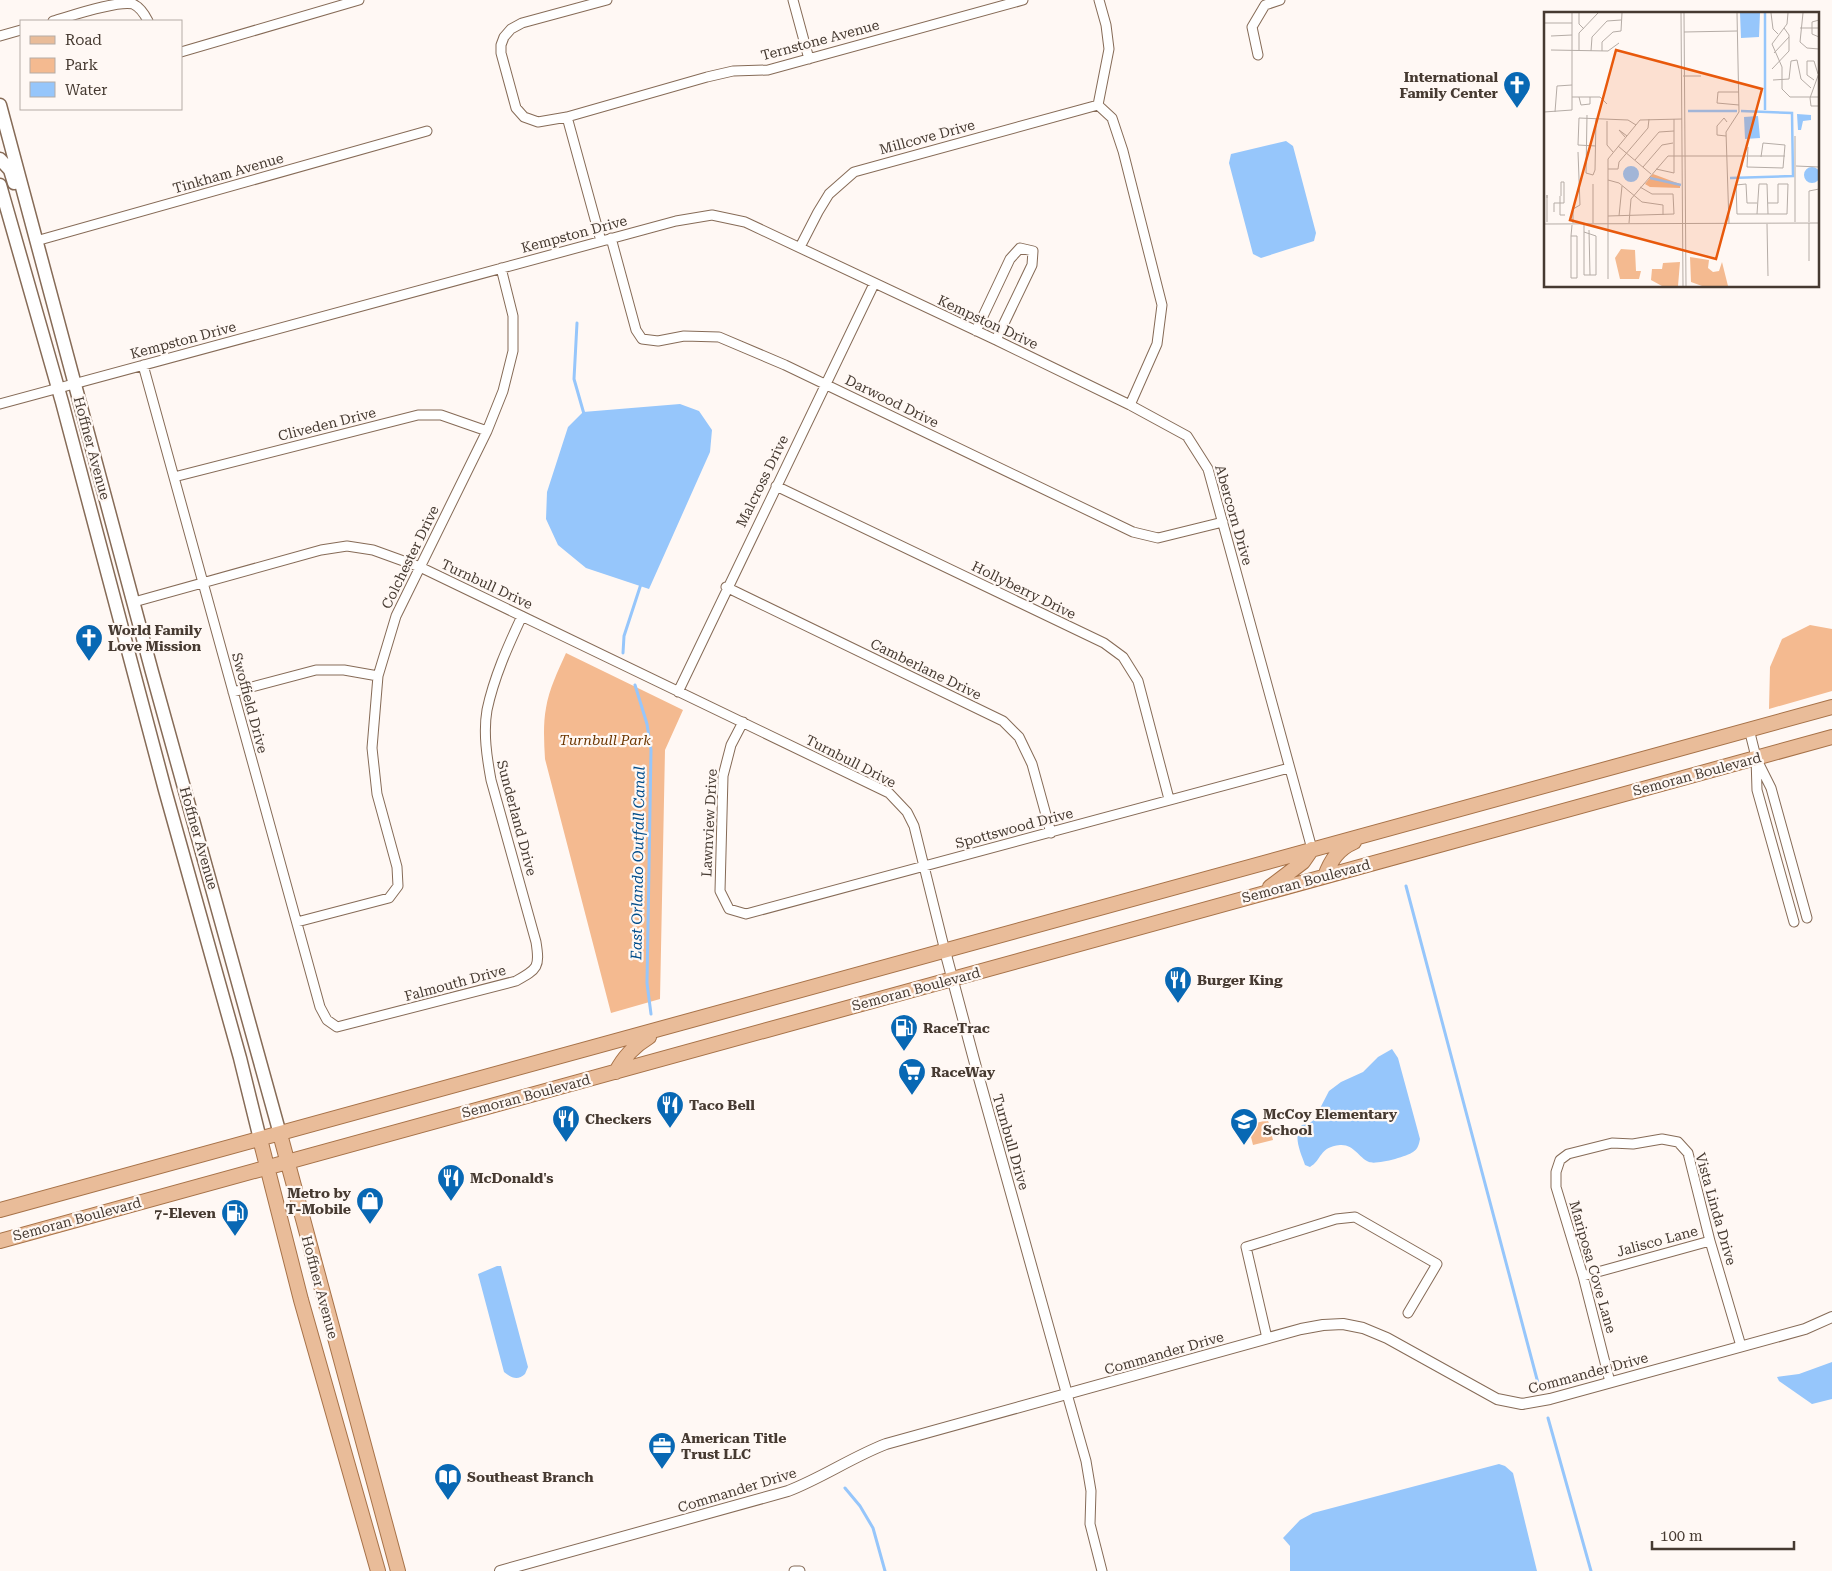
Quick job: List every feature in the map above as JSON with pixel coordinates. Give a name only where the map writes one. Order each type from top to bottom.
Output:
[{"type":"main road","name":"Hoffner Avenue","points":[[0,105],[74,384],[398,1571]]},
{"type":"main road","points":[[0,159],[10,170],[20,207],[36,241]]},
{"type":"main road","name":"Hoffner Avenue","points":[[0,185],[58,389],[165,790],[240,1058],[266,1168],[299,1291],[378,1571]]},
{"type":"main road","points":[[110,585],[119,588],[126,596],[152,695],[161,704]]},
{"type":"main road","name":"Semoran Boulevard","points":[[1,1212],[945,950],[1832,707]]},
{"type":"main road","name":"Semoran Boulevard","points":[[0,1240],[1832,737]]},
{"type":"main road","points":[[1325,876],[1332,859],[1343,847],[1372,833]]},
{"type":"main road","points":[[1262,893],[1303,862],[1312,849]]},
{"type":"main road","points":[[616,1072],[623,1059],[634,1046],[660,1030]]},
{"type":"street","points":[[182,52],[360,0]]},
{"type":"street","name":"Ternstone Avenue","points":[[607,0],[522,23],[511,29],[504,37],[501,53],[516,108],[524,117],[538,122],[567,116],[707,76],[733,71],[768,70],[1023,0]]},
{"type":"street","points":[[793,0],[809,59]]},
{"type":"street","points":[[1099,0],[1106,25],[1109,49],[1098,105],[1112,118],[1123,151],[1162,305],[1157,344],[1130,406]]},
{"type":"street","points":[[1258,55],[1252,27],[1265,5],[1280,0]]},
{"type":"street","points":[[57,20],[119,4],[134,5],[147,20]]},
{"type":"street","points":[[0,36],[20,30]]},
{"type":"street","name":"Millcove Drive","points":[[800,247],[829,194],[854,172],[1098,105]]},
{"type":"street","points":[[567,116],[600,241]]},
{"type":"street","name":"Tinkham Avenue","points":[[36,241],[426,131]]},
{"type":"street","name":"Kempston Drive","points":[[0,404],[611,238],[676,221],[712,215],[745,222],[800,247],[1130,406]]},
{"type":"street","name":"Darwood Drive","points":[[611,238],[636,330],[642,339],[658,341],[684,336],[719,337],[785,365],[1133,532],[1158,538],[1223,522]]},
{"type":"street","points":[[976,331],[1010,259],[1020,248],[1032,251],[1032,265],[996,340]]},
{"type":"street","name":"Colchester Drive","points":[[297,922],[388,898],[398,886],[397,867],[377,794],[372,748],[378,676],[396,616],[487,431],[503,391],[513,351],[513,316],[501,268]]},
{"type":"street","name":"Malcross Drive","points":[[678,692],[726,587],[874,284]]},
{"type":"street","name":"Swoffield Drive","points":[[142,365],[320,1006],[327,1020],[337,1027],[353,1024]]},
{"type":"street","name":"Abercorn Drive","points":[[1130,406],[1187,436],[1208,469],[1312,849]]},
{"type":"street","name":"Cliveden Drive","points":[[174,477],[418,415],[440,415],[487,431]]},
{"type":"street","name":"Hollyberry Drive","points":[[776,486],[1104,643],[1123,657],[1138,681],[1169,799]]},
{"type":"street","name":"Turnbull Drive","points":[[134,602],[321,550],[346,546],[373,550],[420,567],[889,793],[907,812],[914,826],[925,866],[982,1090],[1086,1461],[1090,1491],[1090,1524],[1102,1571]]},
{"type":"street","name":"Camberlane Drive","points":[[726,587],[1003,721],[1019,738],[1032,764],[1051,833]]},
{"type":"street","name":"Sunderland Drive","points":[[522,616],[501,662],[487,712],[486,753],[491,780],[536,942]]},
{"type":"street","points":[[233,692],[316,670],[344,670],[378,676]]},
{"type":"street","name":"Lawnview Drive","points":[[743,722],[731,745],[723,776],[720,891],[729,910],[746,914]]},
{"type":"street","points":[[1749,729],[1756,757],[1758,790],[1794,922]]},
{"type":"street","points":[[1756,757],[1771,788],[1807,918]]},
{"type":"street","name":"Spottswood Drive","points":[[746,914],[1289,768]]},
{"type":"street","name":"Falmouth Drive","points":[[353,1024],[516,981],[532,972],[539,960],[536,942]]},
{"type":"street","name":"Vista Linda Drive","points":[[1560,1160],[1568,1154],[1612,1143],[1633,1144],[1662,1139],[1678,1142],[1688,1154],[1710,1241],[1741,1346]]},
{"type":"street","name":"Mariposa Cove Lane","points":[[1560,1160],[1556,1172],[1556,1187],[1583,1276],[1610,1382]]},
{"type":"street","points":[[1267,1338],[1246,1247],[1336,1220],[1355,1217],[1436,1264],[1408,1313]]},
{"type":"street","name":"Jalisco Lane","points":[[1583,1276],[1710,1241]]},
{"type":"street","name":"Commander Drive","points":[[500,1571],[766,1498],[814,1481],[863,1453],[886,1444],[1301,1329],[1343,1324],[1363,1328],[1387,1338],[1497,1399],[1522,1404],[1805,1329],[1832,1317]]},
{"type":"street","points":[[794,1571],[800,1571]]},
{"type":"green space","points":[[1810,625],[1832,629],[1832,691],[1769,709],[1770,667],[1782,639]]},
{"type":"green space","name":"Turnbull Park","points":[[566,653],[683,710],[665,750],[660,999],[611,1013],[545,759],[544,727],[547,701]]},
{"type":"green space","points":[[1268,1120],[1273,1140],[1253,1145],[1248,1125]]},
{"type":"water","points":[[1286,141],[1293,146],[1316,233],[1314,241],[1261,258],[1253,254],[1229,163],[1231,154]]},
{"type":"water","points":[[680,404],[699,411],[712,430],[710,452],[649,589],[586,568],[558,545],[546,519],[547,492],[568,427],[583,412]]},
{"type":"water","points":[[1392,1049],[1398,1058],[1420,1139],[1416,1149],[1398,1158],[1373,1163],[1365,1160],[1345,1145],[1333,1146],[1324,1151],[1310,1167],[1305,1165],[1298,1139],[1299,1129],[1302,1125],[1314,1120],[1329,1091],[1341,1082],[1363,1072],[1378,1057]]},
{"type":"water","points":[[501,1266],[528,1367],[525,1374],[517,1378],[504,1372],[478,1274]]},
{"type":"water","points":[[1832,1362],[1832,1399],[1812,1404],[1779,1381],[1777,1377],[1799,1374]]},
{"type":"water","points":[[1499,1464],[1505,1466],[1513,1473],[1537,1571],[1290,1571],[1290,1546],[1283,1538],[1300,1520],[1313,1513]]},
{"type":"waterway","name":"East Orlando Outfall Canal","points":[[577,323],[574,379],[584,414]]},
{"type":"waterway","name":"East Orlando Outfall Canal","points":[[623,653],[624,636],[641,584]]},
{"type":"waterway","name":"East Orlando Outfall Canal","points":[[635,685],[647,724],[651,750],[647,983],[651,1014]]},
{"type":"waterway","points":[[1406,886],[1538,1383]]},
{"type":"waterway","points":[[1548,1418],[1591,1571]]},
{"type":"waterway","name":"East Orlando Outfall Canal","points":[[845,1488],[860,1506],[873,1528],[885,1571]]},
{"type":"place","name":"International Family Center","points":[[1517,109]]},
{"type":"place","name":"World Family Love Mission","points":[[89,662]]},
{"type":"place","name":"Burger King","points":[[1178,1004]]},
{"type":"place","name":"RaceTrac","points":[[904,1052]]},
{"type":"place","name":"RaceWay","points":[[912,1096]]},
{"type":"place","name":"Taco Bell","points":[[670,1129]]},
{"type":"place","name":"Checkers","points":[[566,1143]]},
{"type":"place","name":"McCoy Elementary School","points":[[1244,1146]]},
{"type":"place","name":"McDonald's","points":[[451,1202]]},
{"type":"place","name":"Metro by T-Mobile","points":[[370,1225]]},
{"type":"place","name":"7-Eleven","points":[[235,1237]]},
{"type":"place","name":"American Title Trust LLC","points":[[662,1470]]},
{"type":"place","name":"Southeast Branch","points":[[448,1501]]}]
